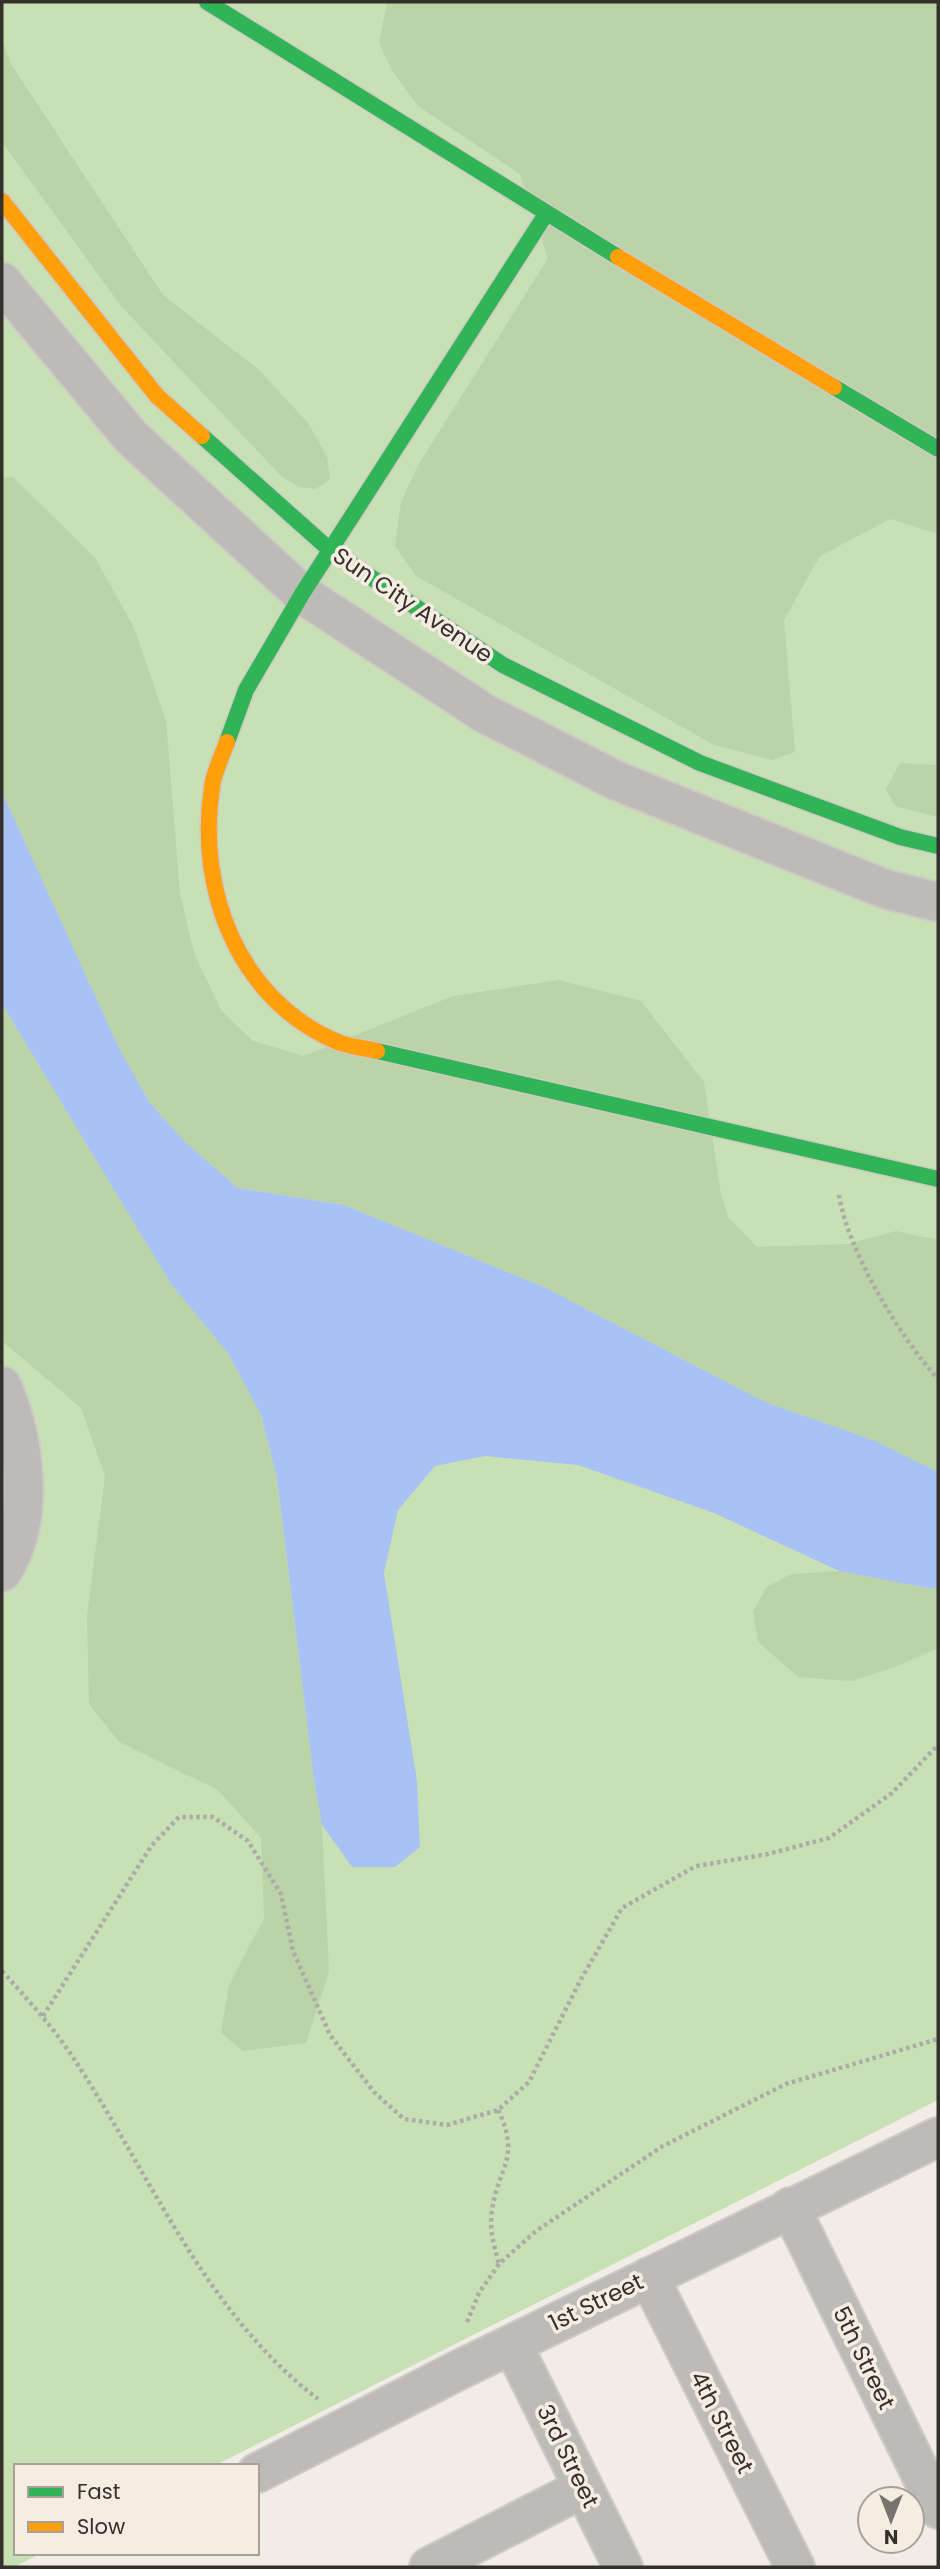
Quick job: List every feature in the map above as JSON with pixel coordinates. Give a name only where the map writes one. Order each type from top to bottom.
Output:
[{"type":"street","points":[[206,2],[546,214],[938,449]]},
{"type":"street","name":"Sun City Avenue","points":[[2,201],[157,396],[330,550],[503,665],[701,763],[900,837],[938,846]]},
{"type":"street","points":[[546,214],[302,593],[246,690],[212,785],[208,843],[216,898],[233,944],[256,981],[294,1017],[341,1043],[938,1179]]},
{"type":"street","points":[[2,282],[131,437],[302,593],[484,713],[617,781],[885,889],[938,902]]},
{"type":"street","points":[[2,1386],[13,1413],[22,1460],[22,1505],[15,1544],[2,1572]]},
{"type":"street","name":"1st Street","points":[[259,2472],[790,2207],[935,2148]]},
{"type":"street","name":"5th Street","points":[[790,2207],[938,2509]]},
{"type":"street","name":"4th Street","points":[[649,2277],[796,2567]]},
{"type":"street","name":"3rd Street","points":[[512,2344],[623,2567]]},
{"type":"street","points":[[429,2567],[583,2488]]},
{"type":"path","points":[[837,1156],[839,1197],[846,1228],[868,1275],[921,1360],[938,1379]]},
{"type":"path","points":[[43,2016],[152,1845],[179,1817],[213,1817],[248,1841],[281,1894],[293,1951],[330,2035],[374,2092],[404,2119],[447,2125],[498,2110],[529,2082],[580,1982],[622,1908],[696,1866],[768,1854],[829,1838],[892,1793],[938,1745]]},
{"type":"path","points":[[2,1971],[43,2016],[76,2062],[158,2203],[229,2305],[268,2354],[303,2387],[352,2425]]},
{"type":"path","points":[[457,2371],[468,2318],[479,2293],[499,2264],[536,2231],[663,2146],[786,2084],[938,2039]]},
{"type":"path","points":[[498,2110],[507,2129],[509,2143],[508,2162],[491,2210],[491,2236],[499,2264]]},
{"type":"green space","points":[[2,2],[938,2],[938,2100],[218,2464],[14,2464],[14,2555],[38,2555],[14,2567],[2,2567]]},
{"type":"green space","points":[[387,2],[938,2],[938,534],[890,519],[820,556],[784,620],[795,752],[772,760],[714,745],[416,576],[395,546],[401,502],[417,467],[548,258],[520,174],[418,106],[393,72],[379,43]]},
{"type":"green space","points":[[2,40],[11,64],[163,295],[258,369],[309,424],[327,457],[330,479],[316,489],[299,487],[282,477],[121,306],[2,142]]},
{"type":"green space","points":[[13,477],[96,559],[134,628],[166,720],[180,894],[194,953],[221,1010],[253,1041],[304,1056],[453,996],[559,980],[641,1001],[704,1082],[721,1194],[729,1218],[757,1247],[848,1244],[896,1231],[938,1240],[938,1472],[873,1440],[765,1402],[544,1287],[344,1205],[238,1188],[185,1142],[150,1103],[120,1050],[2,792],[2,478]]},
{"type":"green space","points":[[900,763],[938,765],[938,817],[895,806],[886,789]]},
{"type":"green space","points":[[2,1004],[171,1284],[228,1353],[261,1415],[277,1478],[314,1780],[322,1825],[329,1972],[306,2043],[243,2051],[221,2033],[229,1985],[264,1918],[261,1838],[218,1790],[119,1742],[89,1704],[87,1616],[105,1476],[81,1408],[2,1341]]},
{"type":"green space","points":[[839,1571],[932,1589],[938,1586],[938,1648],[895,1667],[852,1681],[798,1677],[758,1642],[753,1611],[767,1587],[791,1574]]},
{"type":"water","points":[[2,792],[120,1050],[150,1103],[185,1142],[238,1188],[344,1205],[544,1287],[765,1402],[873,1440],[938,1472],[938,1586],[932,1589],[839,1571],[714,1513],[578,1465],[485,1456],[435,1466],[398,1510],[384,1573],[417,1781],[420,1847],[395,1867],[352,1867],[322,1825],[314,1780],[277,1478],[261,1415],[228,1353],[171,1284],[2,1004]]},
{"type":"traffic: fast","points":[[207,2],[618,257]]},
{"type":"traffic: fast","points":[[227,742],[246,690],[302,594],[546,214]]},
{"type":"traffic: fast","points":[[834,387],[938,449]]},
{"type":"traffic: fast","points":[[202,436],[330,550],[503,665],[700,763],[900,837],[938,846]]},
{"type":"traffic: fast","points":[[377,1051],[938,1179]]},
{"type":"traffic: slow","points":[[2,201],[157,396],[202,436]]},
{"type":"traffic: slow","points":[[618,257],[834,387]]},
{"type":"traffic: slow","points":[[227,742],[213,781],[209,826],[211,865],[219,902],[232,938],[251,971],[275,1000],[305,1024],[340,1043],[377,1051]]}]
